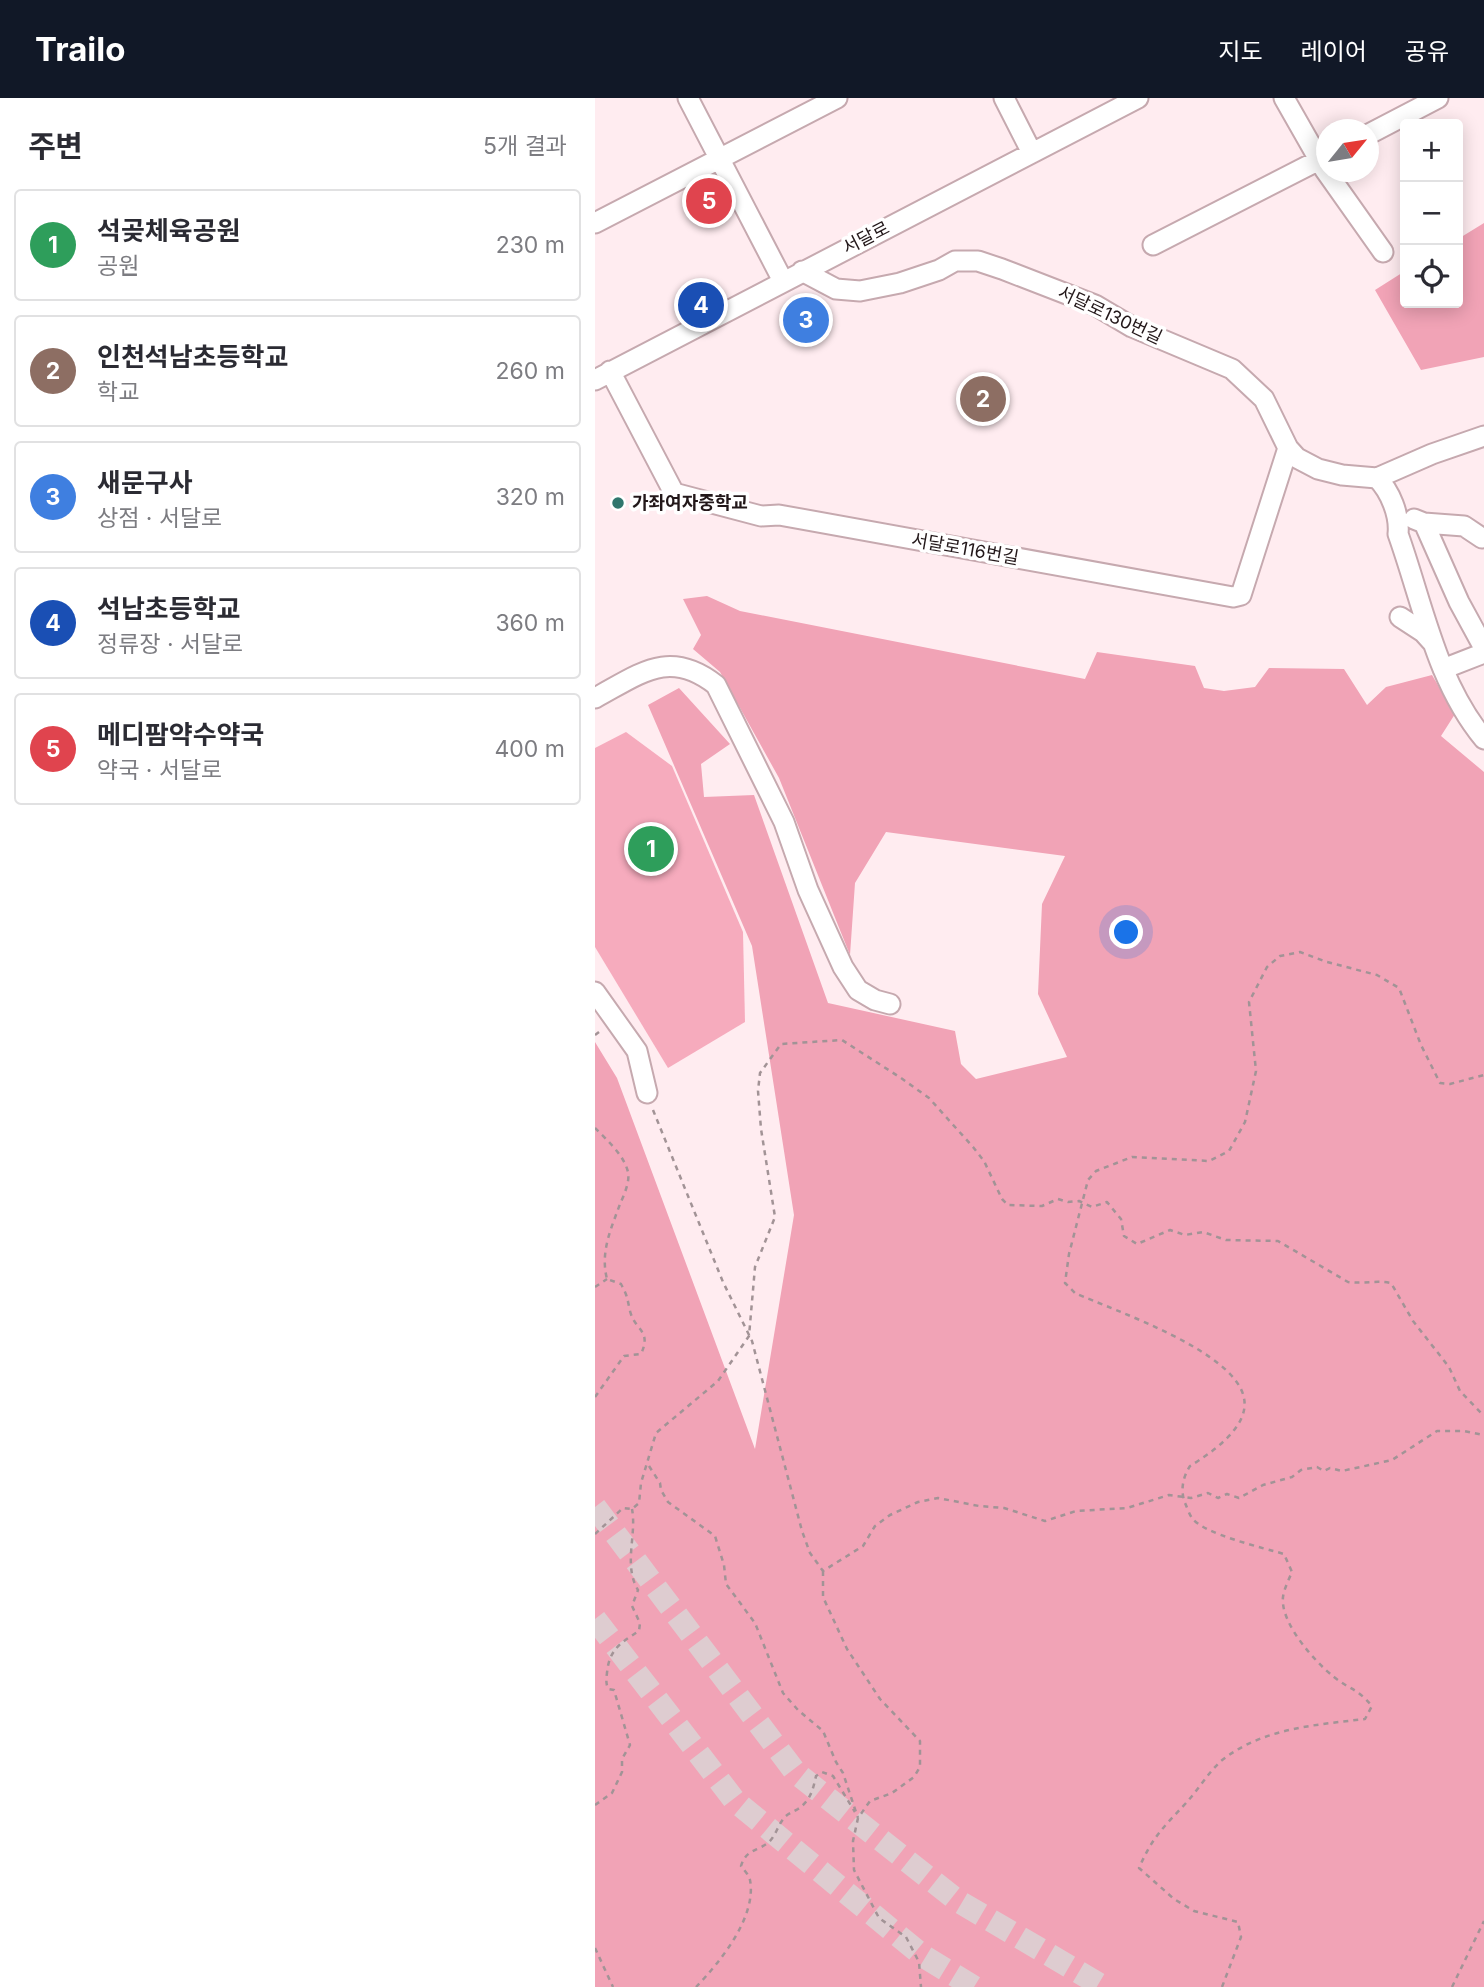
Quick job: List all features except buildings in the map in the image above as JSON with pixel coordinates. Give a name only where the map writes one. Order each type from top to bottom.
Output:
[{"type":"street","points":[[688,98],[783,281]]},
{"type":"street","points":[[595,223],[837,98]]},
{"type":"street","points":[[1004,98],[1032,153]]},
{"type":"street","name":"서달로","points":[[603,375],[1138,98]]},
{"type":"street","points":[[1284,98],[1316,147]]},
{"type":"street","points":[[1379,129],[1438,98]]},
{"type":"street","points":[[1153,245],[1316,162]]},
{"type":"street","points":[[1339,182],[1384,252]]},
{"type":"street","name":"서달로130번길","points":[[802,271],[836,289],[860,291],[900,283],[939,270],[955,261],[978,261],[1095,305],[1132,327],[1232,369],[1264,399],[1288,448],[1297,458],[1318,469],[1358,478],[1377,478],[1433,453],[1484,436]]},
{"type":"street","name":"서달로116번길","points":[[603,375],[674,493],[761,516],[779,515],[1233,597],[1241,594],[1288,448]]},
{"type":"street","points":[[1377,478],[1392,502],[1399,524],[1398,534],[1417,586],[1433,643],[1452,692],[1484,739]]},
{"type":"street","points":[[1392,502],[1412,518],[1425,523],[1464,526],[1482,538]]},
{"type":"street","points":[[1425,523],[1459,602],[1484,648]]},
{"type":"street","points":[[1400,617],[1423,632],[1433,643]]},
{"type":"street","points":[[1443,669],[1484,653]]},
{"type":"street","points":[[595,698],[640,674],[667,666],[687,667],[716,685],[784,822],[808,890],[843,967],[859,990],[875,1000],[890,1004]]},
{"type":"street","points":[[595,992],[637,1052],[647,1093]]},
{"type":"path","points":[[1222,1987],[1241,1937],[1238,1922],[1193,1911],[1160,1888],[1139,1868],[1148,1847],[1164,1823],[1221,1762],[1254,1741],[1296,1727],[1365,1719],[1372,1706],[1360,1692],[1335,1679],[1311,1656],[1292,1630],[1283,1598],[1292,1572],[1284,1554],[1229,1539],[1193,1520],[1183,1497],[1182,1486],[1190,1466],[1234,1432],[1244,1409],[1244,1397],[1233,1378],[1189,1343],[1162,1328],[1075,1293],[1065,1283],[1069,1254],[1088,1180],[1096,1171],[1132,1157],[1209,1161],[1229,1151],[1245,1122],[1256,1071],[1249,1002],[1267,967],[1280,956],[1300,952],[1377,975],[1399,988],[1421,1045],[1440,1083],[1450,1084],[1484,1075]]},
{"type":"path","points":[[595,1534],[623,1508],[632,1509],[639,1503],[652,1438],[718,1381],[750,1336],[755,1267],[775,1217],[761,1129],[758,1091],[760,1073],[781,1044],[842,1040],[901,1078],[929,1098],[973,1147],[984,1161],[1002,1199],[1008,1205],[1042,1206],[1058,1199],[1082,1202],[1092,1207],[1107,1202],[1121,1219],[1124,1236],[1137,1244],[1170,1230],[1185,1235],[1203,1232],[1226,1241],[1278,1241],[1348,1282],[1361,1284],[1374,1280],[1391,1283],[1413,1321],[1449,1367],[1460,1391],[1484,1416]]},
{"type":"path","points":[[647,1093],[723,1282],[750,1336],[802,1531],[810,1553],[823,1571],[823,1597],[847,1649],[880,1699],[920,1741],[920,1767],[914,1777],[892,1793],[870,1801],[858,1818],[853,1841],[854,1870],[879,1918],[906,1937],[919,1962],[921,1987]]},
{"type":"path","points":[[595,1128],[614,1147],[628,1173],[627,1184],[604,1254],[603,1264],[607,1279]]},
{"type":"path","points":[[595,1287],[607,1279]]},
{"type":"path","points":[[595,1397],[624,1356],[641,1354],[646,1343],[643,1332],[631,1313],[630,1300],[621,1284],[607,1279]]},
{"type":"path","points":[[823,1571],[863,1546],[874,1526],[918,1502],[939,1498],[1005,1508],[1045,1521],[1076,1511],[1127,1508],[1169,1495],[1191,1498],[1208,1493],[1218,1498],[1227,1494],[1239,1498],[1263,1485],[1292,1477],[1301,1470],[1317,1467],[1324,1471],[1330,1468],[1342,1471],[1392,1460],[1437,1431],[1464,1431],[1484,1436]]},
{"type":"path","points":[[648,1464],[668,1502],[715,1536],[725,1565],[726,1584],[755,1623],[783,1693],[798,1710],[824,1731],[843,1773],[858,1818]]},
{"type":"path","points":[[595,1805],[612,1793],[622,1773],[622,1759],[630,1745],[614,1690],[608,1689],[606,1683],[612,1651],[619,1643],[639,1631],[640,1623],[632,1606],[638,1590],[632,1580],[631,1540],[635,1525],[632,1509]]},
{"type":"path","points":[[696,1987],[714,1969],[749,1908],[750,1878],[741,1866],[743,1858],[750,1850],[765,1845],[773,1838],[785,1816],[799,1809],[811,1797],[816,1776],[822,1772],[832,1776],[858,1818]]},
{"type":"path","points":[[1452,1987],[1484,1921]]},
{"type":"path","points":[[595,1948],[613,1987]]},
{"type":"shaded area","points":[[1484,223],[1484,357],[1421,370],[1375,290],[1400,274],[1400,308],[1463,308],[1463,236]]},
{"type":"shaded area","points":[[707,596],[740,611],[1085,679],[1097,652],[1195,666],[1204,688],[1224,691],[1255,687],[1269,668],[1344,669],[1367,705],[1386,687],[1432,675],[1455,714],[1441,736],[1484,772],[1484,1987],[595,1987],[595,1042],[617,1078],[755,1449],[794,1215],[752,946],[648,705],[679,688],[730,744],[701,764],[704,797],[754,795],[828,1003],[955,1031],[961,1064],[976,1079],[1067,1057],[1038,994],[1042,904],[1065,856],[886,832],[855,883],[850,955],[779,778],[720,672],[693,649],[701,635],[683,599]]},
{"type":"shaded area","points":[[626,732],[672,766],[743,932],[745,1022],[668,1068],[595,947],[595,748]]},
{"type":"tunnel","points":[[595,1507],[796,1773],[958,1901],[1104,1987]]},
{"type":"tunnel","points":[[595,1619],[735,1801],[923,1956],[974,1987]]},
{"type":"place","name":"메디팜약수약국","points":[[709,201]]},
{"type":"place","name":"석남초등학교","points":[[701,305]]},
{"type":"place","name":"새문구사","points":[[806,320]]},
{"type":"place","name":"인천석남초등학교","points":[[983,399]]},
{"type":"place","name":"가좌여자중학교","points":[[618,503]]},
{"type":"place","name":"석곶체육공원","points":[[651,849]]}]
